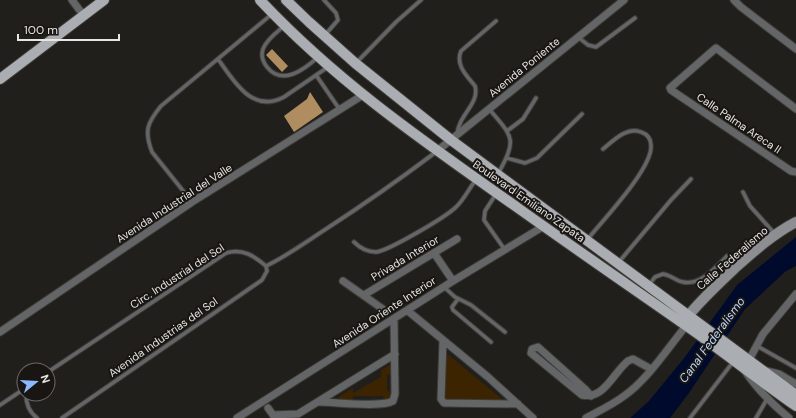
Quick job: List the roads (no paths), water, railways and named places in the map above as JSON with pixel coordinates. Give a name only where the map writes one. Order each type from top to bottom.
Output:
[{"type":"main road","points":[[0,79],[104,0]]},
{"type":"main road","name":"Boulevard Emiliano Zapata","points":[[260,0],[284,26],[363,95],[476,179],[686,326],[700,330],[730,346],[746,365],[796,406]]},
{"type":"main road","name":"Boulevard Emiliano Zapata","points":[[292,2],[324,36],[355,63],[454,137],[498,175],[688,316],[700,330],[730,358],[762,370],[796,395]]},
{"type":"main road","name":"Calle Federalismo","points":[[688,316],[724,278],[755,250],[796,222]]},
{"type":"street","points":[[72,0],[84,16]]},
{"type":"street","name":"Avenida Poniente","points":[[437,151],[624,0]]},
{"type":"street","points":[[734,0],[796,49]]},
{"type":"street","name":"Calle Palma Areca II","points":[[796,109],[716,48],[671,87],[670,90],[796,172]]},
{"type":"street","name":"Avenida Industrial del Valle","points":[[0,332],[192,202],[363,95]]},
{"type":"street","name":"Avenida Oriente Interior","points":[[237,418],[408,311],[453,281],[544,226]]},
{"type":"street","name":"Privada Interior","points":[[364,295],[456,239]]},
{"type":"street","points":[[434,253],[453,281]]},
{"type":"street","points":[[343,281],[387,312]]},
{"type":"street","points":[[789,418],[767,399],[753,384],[746,365],[756,346],[776,317],[796,294]]},
{"type":"street","points":[[408,311],[488,377],[533,418]]},
{"type":"street","points":[[319,402],[379,404],[391,402],[394,399],[394,319]]},
{"type":"street","points":[[586,418],[625,396],[643,379],[686,326]]},
{"type":"street","points":[[443,340],[441,399],[444,403],[518,404]]},
{"type":"street","points":[[591,396],[538,347],[532,349],[531,353],[582,396],[591,396],[603,389],[628,360],[633,359],[651,369]]},
{"type":"street","points":[[268,408],[273,415],[295,415],[319,402],[395,354]]},
{"type":"street","points":[[557,375],[561,369]]},
{"type":"street","points":[[762,370],[779,374],[796,384]]},
{"type":"lane","points":[[324,0],[336,13],[338,20],[324,36]]},
{"type":"lane","points":[[355,63],[396,22],[421,0]]},
{"type":"lane","points":[[192,202],[152,152],[148,142],[148,129],[152,118],[161,106],[272,13]]},
{"type":"lane","points":[[578,37],[588,45],[596,47],[635,18]]},
{"type":"lane","points":[[454,137],[463,117],[471,107],[476,91],[475,86],[460,64],[459,57],[461,51],[496,21]]},
{"type":"lane","points":[[284,26],[266,43],[262,50],[265,64],[272,72],[278,76],[295,74],[308,66],[318,57]]},
{"type":"lane","points":[[218,59],[241,90],[248,96],[260,101],[279,100],[328,66]]},
{"type":"lane","points":[[316,75],[340,110]]},
{"type":"lane","points":[[507,131],[523,119],[536,98]]},
{"type":"lane","points":[[489,109],[507,131],[510,138],[510,149],[498,175]]},
{"type":"lane","points":[[507,158],[525,163],[537,158],[582,114]]},
{"type":"lane","points":[[587,240],[631,188],[642,170],[651,147],[650,140],[645,134],[638,130],[632,130],[603,149]]},
{"type":"lane","points":[[266,266],[283,257],[350,214],[409,173],[437,151]]},
{"type":"lane","points":[[354,242],[360,248],[370,252],[378,252],[394,246],[456,207],[476,179]]},
{"type":"lane","points":[[617,264],[671,200],[691,179]]},
{"type":"lane","points":[[743,192],[750,206],[776,235]]},
{"type":"lane","points":[[497,193],[485,211],[484,220],[506,250]]},
{"type":"lane","name":"Circ. Industrial del Sol","points":[[56,367],[226,253],[236,251],[248,253],[266,266]]},
{"type":"lane","points":[[648,286],[655,277],[663,274],[672,276],[680,282],[690,283],[702,278],[727,256]]},
{"type":"lane","name":"Avenida Industrias del Sol","points":[[62,418],[262,280],[267,271],[266,266]]},
{"type":"lane","points":[[444,287],[458,299],[471,305],[505,332]]},
{"type":"lane","points":[[458,299],[452,307],[453,310],[491,342]]},
{"type":"lane","points":[[756,346],[796,368]]},
{"type":"lane","points":[[690,418],[730,358]]},
{"type":"lane","points":[[0,405],[16,394]]},
{"type":"lane","points":[[756,418],[767,399]]},
{"type":"lane","points":[[27,402],[29,408],[37,418]]},
{"type":"water","name":"Canal Federalismo","points":[[796,237],[796,266],[786,271],[745,309],[689,393],[670,418],[630,418],[649,401],[685,357],[737,285]]}]
